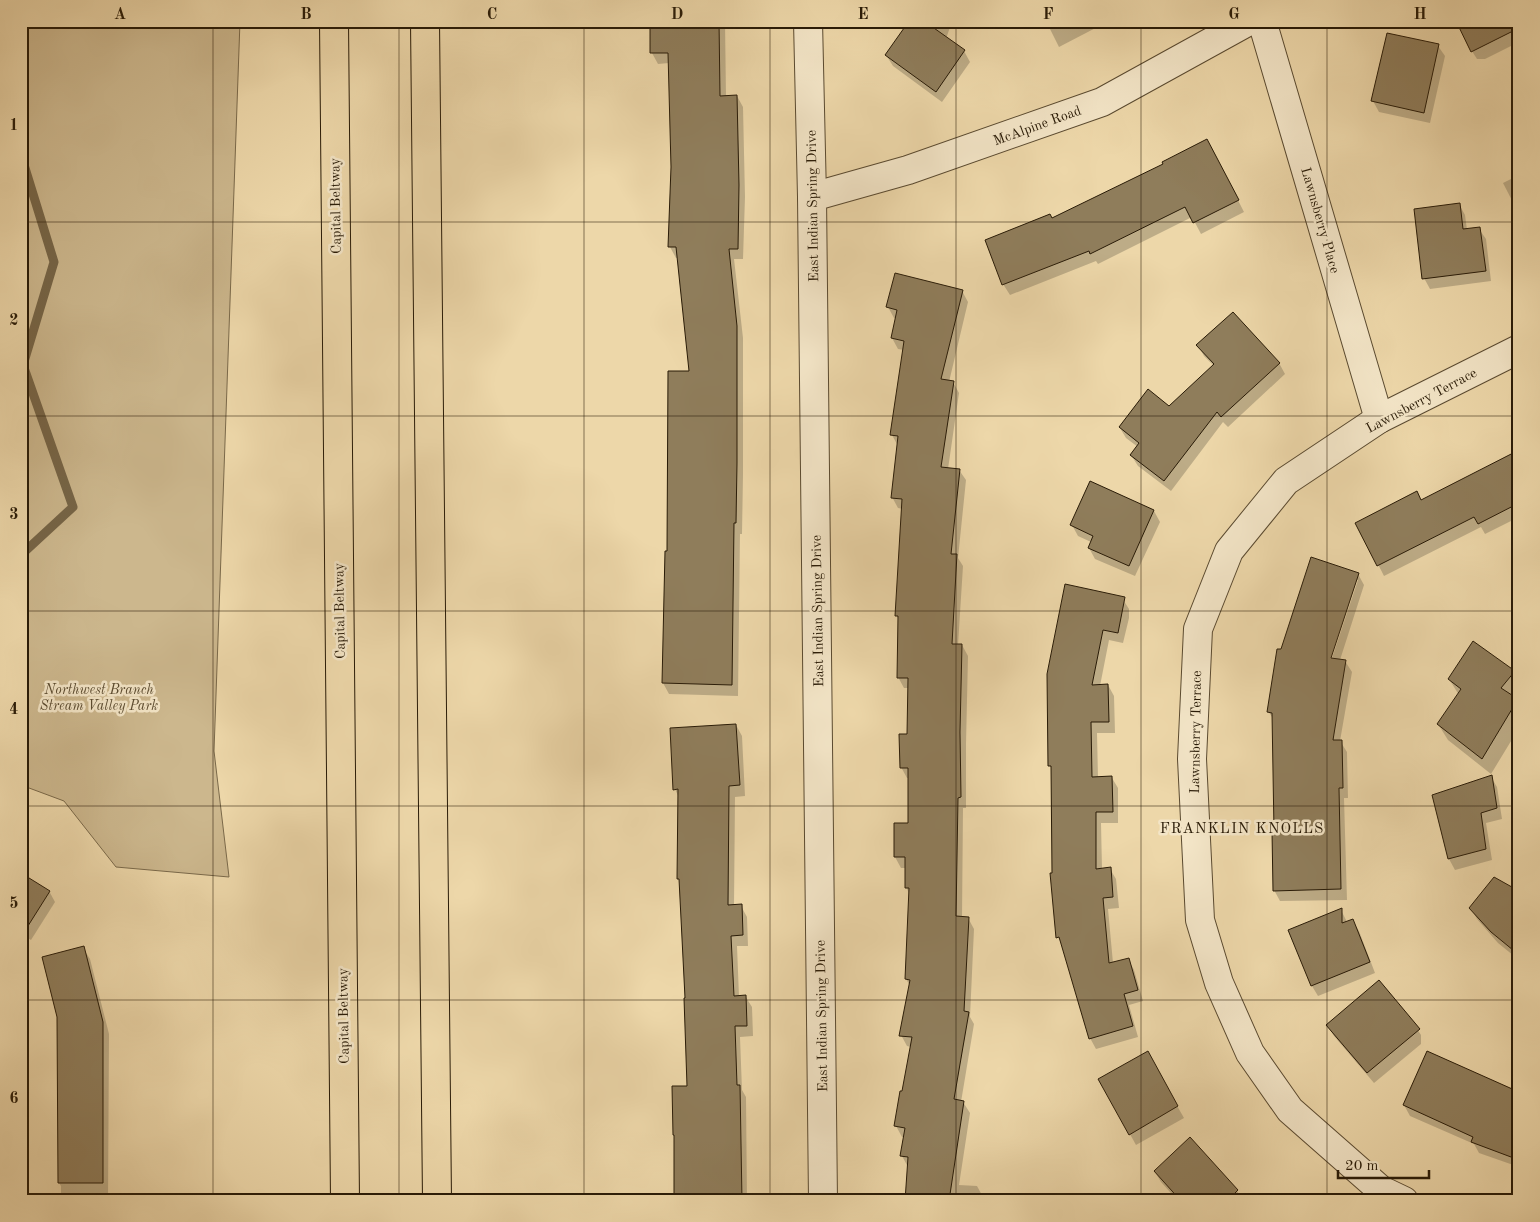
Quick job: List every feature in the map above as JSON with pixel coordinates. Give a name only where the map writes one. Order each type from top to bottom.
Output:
[{"type":"highway","name":"Capital Beltway","points":[[334,21],[345,1201]]},
{"type":"highway","points":[[425,21],[437,1201]]},
{"type":"street","name":"East Indian Spring Drive","points":[[808,21],[812,197],[823,1201]]},
{"type":"street","name":"McAlpine Road","points":[[812,197],[908,170],[1102,102],[1248,21]]},
{"type":"street","name":"Lawnsberry Place","points":[[1262,21],[1379,420]]},
{"type":"street","name":"Lawnsberry Terrace","points":[[1404,1201],[1382,1190],[1290,1110],[1250,1053],[1219,983],[1200,920],[1192,759],[1198,628],[1229,551],[1286,481],[1379,420],[1519,349]]},
{"type":"green space","name":"Northwest Branch Stream Valley Park","points":[[21,21],[240,21],[214,751],[229,877],[116,867],[64,801],[21,785]]},
{"type":"building","points":[[650,21],[719,21],[720,96],[737,95],[738,249],[729,249],[737,326],[737,463],[736,523],[734,523],[732,685],[662,683],[665,551],[667,551],[668,371],[689,371],[676,247],[668,247],[671,167],[668,53],[650,53]]},
{"type":"building","points":[[909,21],[924,21],[965,50],[936,92],[885,55]]},
{"type":"building","points":[[1456,21],[1519,21],[1519,28],[1471,52]]},
{"type":"building","points":[[1387,33],[1439,44],[1424,113],[1371,101]]},
{"type":"building","points":[[1207,139],[1239,200],[1193,223],[1185,207],[1090,254],[1089,251],[1002,285],[985,240],[1050,214],[1052,218],[1163,164],[1162,162]]},
{"type":"building","points":[[1460,203],[1463,229],[1480,227],[1486,271],[1422,279],[1414,209]]},
{"type":"building","points":[[895,273],[963,290],[941,379],[954,381],[941,467],[960,469],[951,554],[957,554],[952,644],[962,644],[961,797],[958,798],[956,916],[969,917],[964,1011],[969,1012],[954,1099],[964,1101],[949,1201],[905,1201],[908,1157],[900,1156],[905,1128],[894,1126],[912,1037],[899,1036],[910,980],[905,979],[909,888],[905,888],[905,857],[894,857],[894,823],[908,823],[908,768],[900,768],[899,734],[907,734],[908,678],[897,678],[898,616],[895,616],[902,499],[891,498],[898,436],[890,435],[904,341],[891,338],[897,310],[886,307]]},
{"type":"building","points":[[1233,312],[1280,363],[1221,417],[1217,412],[1164,481],[1130,455],[1139,443],[1119,427],[1148,389],[1169,406],[1214,364],[1196,345]]},
{"type":"building","points":[[1519,450],[1519,503],[1478,524],[1474,517],[1377,566],[1355,523],[1417,491],[1421,500]]},
{"type":"building","points":[[1090,481],[1154,510],[1129,566],[1088,548],[1093,536],[1070,525]]},
{"type":"building","points":[[1311,557],[1359,573],[1331,658],[1346,660],[1333,740],[1342,740],[1343,788],[1339,788],[1341,889],[1273,891],[1272,713],[1267,712],[1277,649],[1281,649]]},
{"type":"building","points":[[1065,584],[1125,597],[1118,633],[1103,630],[1092,685],[1108,684],[1109,722],[1091,722],[1092,777],[1112,776],[1113,812],[1096,812],[1096,869],[1111,867],[1113,897],[1103,898],[1109,963],[1129,958],[1138,990],[1124,994],[1133,1026],[1089,1039],[1059,937],[1056,938],[1050,873],[1052,873],[1051,766],[1048,766],[1047,674]]},
{"type":"building","points":[[1473,641],[1515,671],[1501,688],[1518,699],[1482,759],[1437,724],[1461,689],[1448,679]]},
{"type":"building","points":[[736,724],[740,785],[729,786],[728,905],[742,904],[743,935],[731,936],[734,996],[746,995],[747,1026],[735,1026],[737,1085],[740,1085],[742,1201],[674,1201],[672,1086],[687,1086],[685,998],[679,879],[677,879],[678,789],[673,790],[670,728]]},
{"type":"building","points":[[1492,775],[1497,808],[1481,813],[1486,849],[1448,859],[1432,795]]},
{"type":"building","points":[[21,873],[50,891],[21,937]]},
{"type":"building","points":[[1494,877],[1519,891],[1519,955],[1491,932],[1469,908]]},
{"type":"building","points":[[1342,908],[1342,923],[1353,919],[1370,962],[1311,986],[1288,930]]},
{"type":"building","points":[[84,946],[103,1022],[103,1183],[58,1183],[57,1017],[42,957]]},
{"type":"building","points":[[1379,980],[1420,1029],[1367,1073],[1326,1025]]},
{"type":"building","points":[[1148,1051],[1178,1106],[1129,1135],[1098,1079]]},
{"type":"building","points":[[1427,1051],[1519,1092],[1519,1160],[1471,1142],[1473,1137],[1403,1105]]},
{"type":"building","points":[[1190,1137],[1238,1190],[1227,1201],[1181,1201],[1154,1171]]},
{"type":"waterway","points":[[21,155],[54,262],[23,365],[73,507],[21,555]]},
{"type":"district","name":"FRANKLIN KNOLLS","points":[[1242,828]]}]
